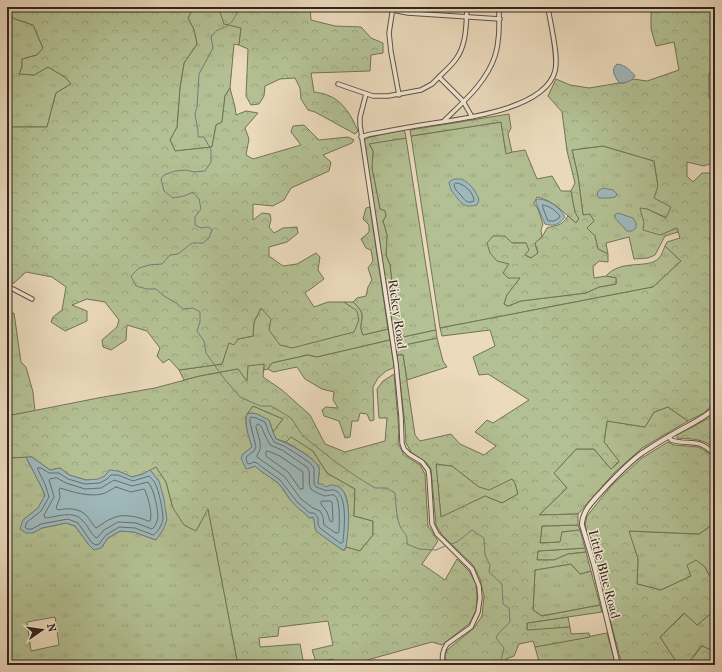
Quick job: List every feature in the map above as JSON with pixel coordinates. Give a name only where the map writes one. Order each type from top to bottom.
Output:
[{"type":"street","points":[[370,7],[393,8],[408,13],[500,19]]},
{"type":"street","points":[[338,84],[366,94],[381,97],[394,96],[426,88],[439,77],[455,60],[461,51],[465,38],[467,7]]},
{"type":"street","points":[[444,121],[485,77],[491,66],[498,44],[500,19],[499,7]]},
{"type":"street","points":[[361,137],[472,117],[498,111],[529,99],[546,86],[552,78],[556,68],[555,51],[548,7]]},
{"type":"street","points":[[393,8],[389,33],[399,94]]},
{"type":"street","points":[[439,77],[464,101],[472,117]]},
{"type":"street","name":"Rickey Road","points":[[366,94],[360,116],[361,137],[396,364],[402,443],[409,454],[422,462],[428,470],[432,524],[434,529],[437,534],[472,569],[479,586],[480,605],[476,619],[471,627],[447,644],[444,648],[442,654],[443,665]]},
{"type":"street","points":[[7,288],[16,290],[32,299]]},
{"type":"street","name":"Little Blue Road","points":[[618,665],[594,565],[582,525],[582,518],[597,496],[616,476],[642,454],[709,414],[715,408]]},
{"type":"street","points":[[670,436],[671,440],[700,444],[709,449],[715,456]]},
{"type":"green space","points":[[7,7],[194,7],[188,18],[194,30],[197,44],[184,63],[180,87],[177,127],[170,140],[175,151],[212,147],[216,125],[222,122],[225,96],[230,88],[236,115],[246,111],[258,113],[245,128],[249,139],[246,155],[253,159],[301,145],[291,132],[293,126],[304,125],[319,140],[348,137],[354,140],[352,143],[323,155],[331,162],[329,171],[291,188],[284,200],[273,206],[253,204],[253,220],[262,213],[270,214],[271,220],[269,227],[274,233],[283,228],[297,227],[298,233],[287,242],[269,247],[269,256],[283,266],[297,264],[316,253],[320,257],[318,270],[324,279],[305,293],[314,307],[328,302],[344,302],[357,311],[359,320],[354,332],[292,348],[280,345],[269,330],[271,319],[261,308],[254,322],[253,336],[238,339],[234,345],[229,343],[222,364],[179,370],[169,359],[163,363],[157,356],[160,348],[147,331],[127,325],[126,340],[111,350],[103,347],[102,340],[117,327],[119,320],[105,302],[87,299],[72,305],[87,311],[87,321],[65,331],[51,322],[53,317],[62,310],[66,287],[52,277],[26,272],[14,283],[7,284],[7,127],[47,127],[56,93],[71,84],[65,77],[48,67],[34,75],[19,74],[22,67],[22,59],[37,55],[43,48],[33,25],[15,19],[7,14]]},
{"type":"green space","points":[[194,7],[220,7],[220,12],[241,28],[239,45],[234,44],[230,88],[225,96],[222,122],[216,125],[212,147],[175,151],[170,140],[177,127],[180,87],[184,63],[197,44],[194,30],[188,18]]},
{"type":"green space","points":[[220,7],[310,7],[311,20],[335,26],[361,27],[371,38],[383,43],[383,53],[371,55],[370,71],[311,73],[314,92],[333,97],[338,101],[350,115],[358,131],[355,134],[315,112],[308,110],[301,99],[300,88],[295,78],[280,79],[265,86],[264,96],[259,104],[251,105],[246,96],[248,49],[239,45],[241,28],[224,24]]},
{"type":"green space","points":[[651,7],[715,7],[715,73],[709,73],[709,98],[715,99],[715,162],[704,166],[687,162],[687,176],[693,182],[702,173],[715,173],[715,233],[709,237],[715,255],[715,402],[704,413],[688,421],[668,407],[654,412],[645,427],[607,421],[604,442],[619,461],[611,469],[594,449],[576,449],[554,473],[567,488],[539,515],[578,514],[578,525],[542,526],[540,543],[560,542],[562,532],[580,530],[585,548],[538,551],[537,560],[554,560],[568,554],[586,552],[591,571],[580,574],[571,564],[535,570],[533,610],[542,616],[600,605],[602,612],[527,623],[527,630],[570,627],[571,634],[589,633],[590,637],[535,647],[533,641],[519,644],[514,656],[506,659],[508,665],[446,665],[445,656],[447,650],[474,628],[482,616],[484,596],[480,579],[473,565],[442,535],[436,525],[431,469],[427,463],[411,452],[406,443],[397,355],[403,355],[415,435],[420,441],[451,434],[460,444],[484,455],[496,446],[475,432],[487,420],[493,423],[529,400],[488,374],[479,375],[473,357],[495,346],[490,330],[442,336],[440,328],[653,287],[681,261],[665,246],[667,242],[680,238],[677,228],[660,235],[643,230],[644,223],[640,208],[647,209],[666,218],[671,207],[654,198],[658,186],[654,161],[603,146],[572,150],[578,176],[583,215],[590,214],[594,221],[587,228],[595,236],[598,249],[608,254],[608,262],[599,261],[593,267],[594,278],[606,276],[616,278],[616,284],[599,287],[586,293],[521,301],[508,306],[504,304],[507,295],[520,278],[508,278],[503,273],[509,264],[497,261],[490,253],[487,243],[493,236],[505,236],[512,243],[526,243],[529,250],[525,255],[531,258],[538,253],[535,243],[542,237],[547,228],[556,226],[568,216],[576,223],[579,219],[575,212],[571,191],[575,183],[567,151],[562,112],[548,96],[556,79],[570,85],[589,88],[624,83],[633,79],[647,81],[679,70],[674,42],[656,46],[651,29]],"holes":[[[436,464],[452,466],[479,487],[489,490],[512,479],[515,483],[518,494],[502,503],[485,496],[441,517]]]},
{"type":"green space","points":[[7,14],[15,19],[33,25],[43,48],[37,55],[22,59],[22,67],[19,74],[34,75],[48,67],[65,77],[71,84],[56,93],[47,127],[7,127]]},
{"type":"green space","points":[[509,114],[511,128],[508,134],[512,152],[506,154],[501,122],[411,136],[410,130]]},
{"type":"green space","points":[[501,122],[506,153],[525,150],[537,179],[552,176],[561,191],[571,191],[575,212],[579,219],[576,223],[553,204],[537,197],[534,203],[538,209],[543,224],[541,230],[542,237],[535,243],[538,253],[531,258],[525,255],[526,243],[512,243],[509,264],[520,278],[507,295],[504,304],[508,306],[521,301],[586,293],[599,287],[616,284],[616,278],[606,276],[619,267],[654,261],[660,257],[665,246],[681,261],[653,287],[440,328],[411,136]]},
{"type":"green space","points":[[403,130],[406,138],[369,144],[373,151],[372,168],[380,209],[385,211],[386,216],[383,221],[387,235],[386,255],[390,265],[395,312],[390,314],[364,141],[370,137]]},
{"type":"green space","points":[[406,138],[436,330],[394,339],[390,314],[395,312],[390,265],[386,255],[387,235],[383,221],[386,216],[385,211],[380,209],[372,168],[373,151],[369,143]]},
{"type":"green space","points":[[603,146],[654,161],[658,186],[672,207],[667,218],[647,209],[677,228],[678,232],[665,236],[655,255],[648,258],[634,259],[629,237],[606,243],[608,254],[598,249],[595,236],[587,228],[583,215],[578,176],[572,150]]},
{"type":"green space","points":[[370,207],[388,329],[363,335],[361,330],[361,312],[353,302],[357,298],[366,296],[368,287],[372,280],[368,268],[373,261],[371,250],[366,248],[361,239],[369,232],[369,225],[363,219],[366,208]]},
{"type":"green space","points":[[344,302],[353,302],[361,312],[361,330],[363,335],[388,329],[390,340],[317,357],[308,355],[272,363],[268,369],[264,370],[264,364],[247,382],[238,369],[184,380],[179,370],[222,364],[229,342],[253,336],[254,322],[261,308],[272,319],[357,312]]},
{"type":"green space","points":[[14,313],[21,362],[26,367],[33,392],[35,411],[7,416],[7,315]]},
{"type":"green space","points":[[436,330],[437,338],[395,347],[394,339]]},
{"type":"green space","points":[[437,338],[443,361],[447,367],[407,380],[403,355],[397,355],[395,347]]},
{"type":"green space","points":[[390,340],[394,366],[378,378],[373,387],[374,420],[370,421],[367,414],[360,413],[358,421],[352,421],[350,437],[345,438],[339,421],[324,416],[322,410],[326,407],[338,408],[333,400],[334,392],[322,389],[305,379],[297,367],[273,372],[268,369],[272,363],[308,355],[317,357]]},
{"type":"green space","points":[[264,364],[263,377],[282,390],[310,415],[325,444],[345,452],[385,441],[387,418],[379,418],[377,389],[383,381],[394,374],[399,431],[398,443],[404,455],[420,465],[425,474],[428,526],[438,541],[422,564],[445,580],[457,559],[469,571],[476,584],[476,610],[470,623],[442,645],[432,642],[350,665],[334,665],[333,659],[316,662],[312,650],[333,645],[328,621],[279,627],[278,636],[259,638],[260,647],[300,644],[304,665],[238,665],[208,509],[196,531],[184,525],[173,508],[166,482],[156,467],[143,474],[132,477],[118,471],[98,480],[86,480],[69,475],[60,468],[50,470],[32,457],[7,458],[7,416],[155,388],[200,376],[238,369],[247,381],[248,366]],"holes":[[[253,406],[283,419],[273,432],[276,439],[286,442],[291,437],[313,451],[327,473],[355,489],[354,516],[373,521],[373,535],[360,551],[346,547],[345,550],[343,550],[316,531],[313,517],[309,518],[297,507],[278,483],[255,466],[250,468],[243,454],[252,447],[246,426],[247,413]]]},
{"type":"green space","points":[[253,406],[283,419],[273,432],[269,420],[252,413],[247,414]]},
{"type":"green space","points":[[668,407],[688,421],[642,448],[614,473],[578,514],[539,515],[567,488],[554,473],[576,449],[594,449],[611,469],[619,462],[604,442],[607,421],[645,427],[654,412]]},
{"type":"green space","points":[[715,412],[715,450],[707,443],[702,441],[677,438],[677,435],[709,418]]},
{"type":"green space","points":[[290,436],[313,451],[327,473],[355,489],[354,516],[373,521],[373,535],[360,551],[346,547],[348,506],[347,498],[344,492],[338,487],[326,487],[318,484],[319,468],[317,464],[310,457],[286,442]]},
{"type":"green space","points":[[668,442],[674,445],[698,447],[709,453],[715,461],[715,523],[699,534],[629,531],[638,559],[637,584],[661,590],[691,576],[687,565],[696,560],[705,567],[709,575],[715,575],[715,610],[697,625],[684,613],[660,637],[675,660],[676,665],[622,665],[585,525],[587,516],[612,485],[642,458]]},
{"type":"green space","points":[[26,457],[45,496],[38,508],[23,520],[33,533],[42,528],[66,523],[75,526],[89,545],[101,548],[108,538],[120,531],[134,532],[156,540],[159,481],[150,470],[156,466],[166,482],[173,508],[208,508],[238,665],[34,665],[33,663],[28,665],[7,665],[7,458]],"holes":[[[55,617],[59,645],[31,651],[27,622]]]},
{"type":"green space","points":[[436,464],[452,466],[479,487],[512,479],[515,483],[518,494],[502,503],[485,496],[441,518]]},
{"type":"green space","points":[[715,523],[715,575],[709,575],[705,567],[691,576],[661,590],[637,584],[638,559],[628,531],[699,534]]},
{"type":"green space","points":[[578,525],[580,530],[562,532],[561,542],[540,543],[542,526]]},
{"type":"green space","points":[[585,548],[586,552],[568,554],[554,560],[537,560],[538,551]]},
{"type":"green space","points":[[571,564],[580,574],[591,571],[600,605],[542,616],[533,610],[535,570]]},
{"type":"green space","points":[[715,610],[715,645],[711,650],[701,646],[687,665],[676,665],[675,660],[660,637],[685,613],[697,625]]},
{"type":"green space","points":[[568,617],[570,627],[527,631],[527,623]]},
{"type":"green space","points":[[607,633],[616,665],[557,665],[556,663],[540,665],[535,647]]},
{"type":"green space","points":[[715,645],[715,665],[687,665],[702,646],[711,650]]},
{"type":"water","points":[[617,64],[627,68],[635,76],[632,80],[619,83],[614,71]]},
{"type":"water","points":[[454,179],[464,180],[470,185],[477,194],[479,200],[477,205],[466,206],[458,199],[451,190],[449,182]]},
{"type":"water","points":[[603,188],[613,190],[617,194],[615,197],[599,198],[597,195],[598,191]]},
{"type":"water","points":[[542,199],[554,205],[565,217],[556,224],[545,224],[536,203],[536,200]]},
{"type":"water","points":[[618,213],[633,218],[636,223],[636,228],[632,231],[627,231],[615,218],[615,215]]},
{"type":"water","points":[[252,413],[269,420],[276,439],[312,459],[319,468],[318,484],[322,484],[326,487],[332,485],[339,487],[344,493],[347,501],[349,521],[345,549],[341,549],[316,531],[313,517],[309,518],[297,507],[278,483],[255,466],[246,469],[241,458],[243,454],[252,447],[247,430],[246,418],[247,414]]},
{"type":"water","points":[[26,457],[32,457],[50,470],[60,468],[69,475],[86,480],[98,479],[105,476],[109,470],[118,471],[132,477],[150,470],[159,481],[164,499],[167,520],[163,530],[156,540],[134,532],[120,531],[108,538],[101,548],[94,550],[75,526],[66,523],[42,528],[33,533],[26,533],[20,529],[23,520],[38,508],[45,495]]},
{"type":"waterway","points":[[239,7],[231,22],[227,26],[217,30],[211,37],[213,48],[199,74],[197,107],[195,114],[198,137],[204,137],[211,150],[211,162],[205,171],[175,171],[164,175],[161,179],[164,191],[173,198],[184,196],[193,192],[199,199],[201,209],[195,217],[195,225],[201,228],[208,227],[212,230],[209,238],[203,243],[192,243],[178,254],[170,255],[162,264],[149,265],[139,268],[131,276],[136,286],[147,289],[156,289],[183,309],[193,308],[200,312],[200,322],[197,331],[204,341],[206,353],[223,377],[240,397],[260,406],[271,406],[291,418],[303,436],[333,460],[375,488],[387,488],[395,493],[396,510],[401,529],[406,535],[407,544],[419,549],[436,550],[445,546]]},
{"type":"waterway","points":[[451,544],[457,542],[472,530],[484,538],[485,555],[490,565],[489,572],[502,584],[503,604],[509,608],[510,622],[496,638],[504,648],[500,665]]}]
